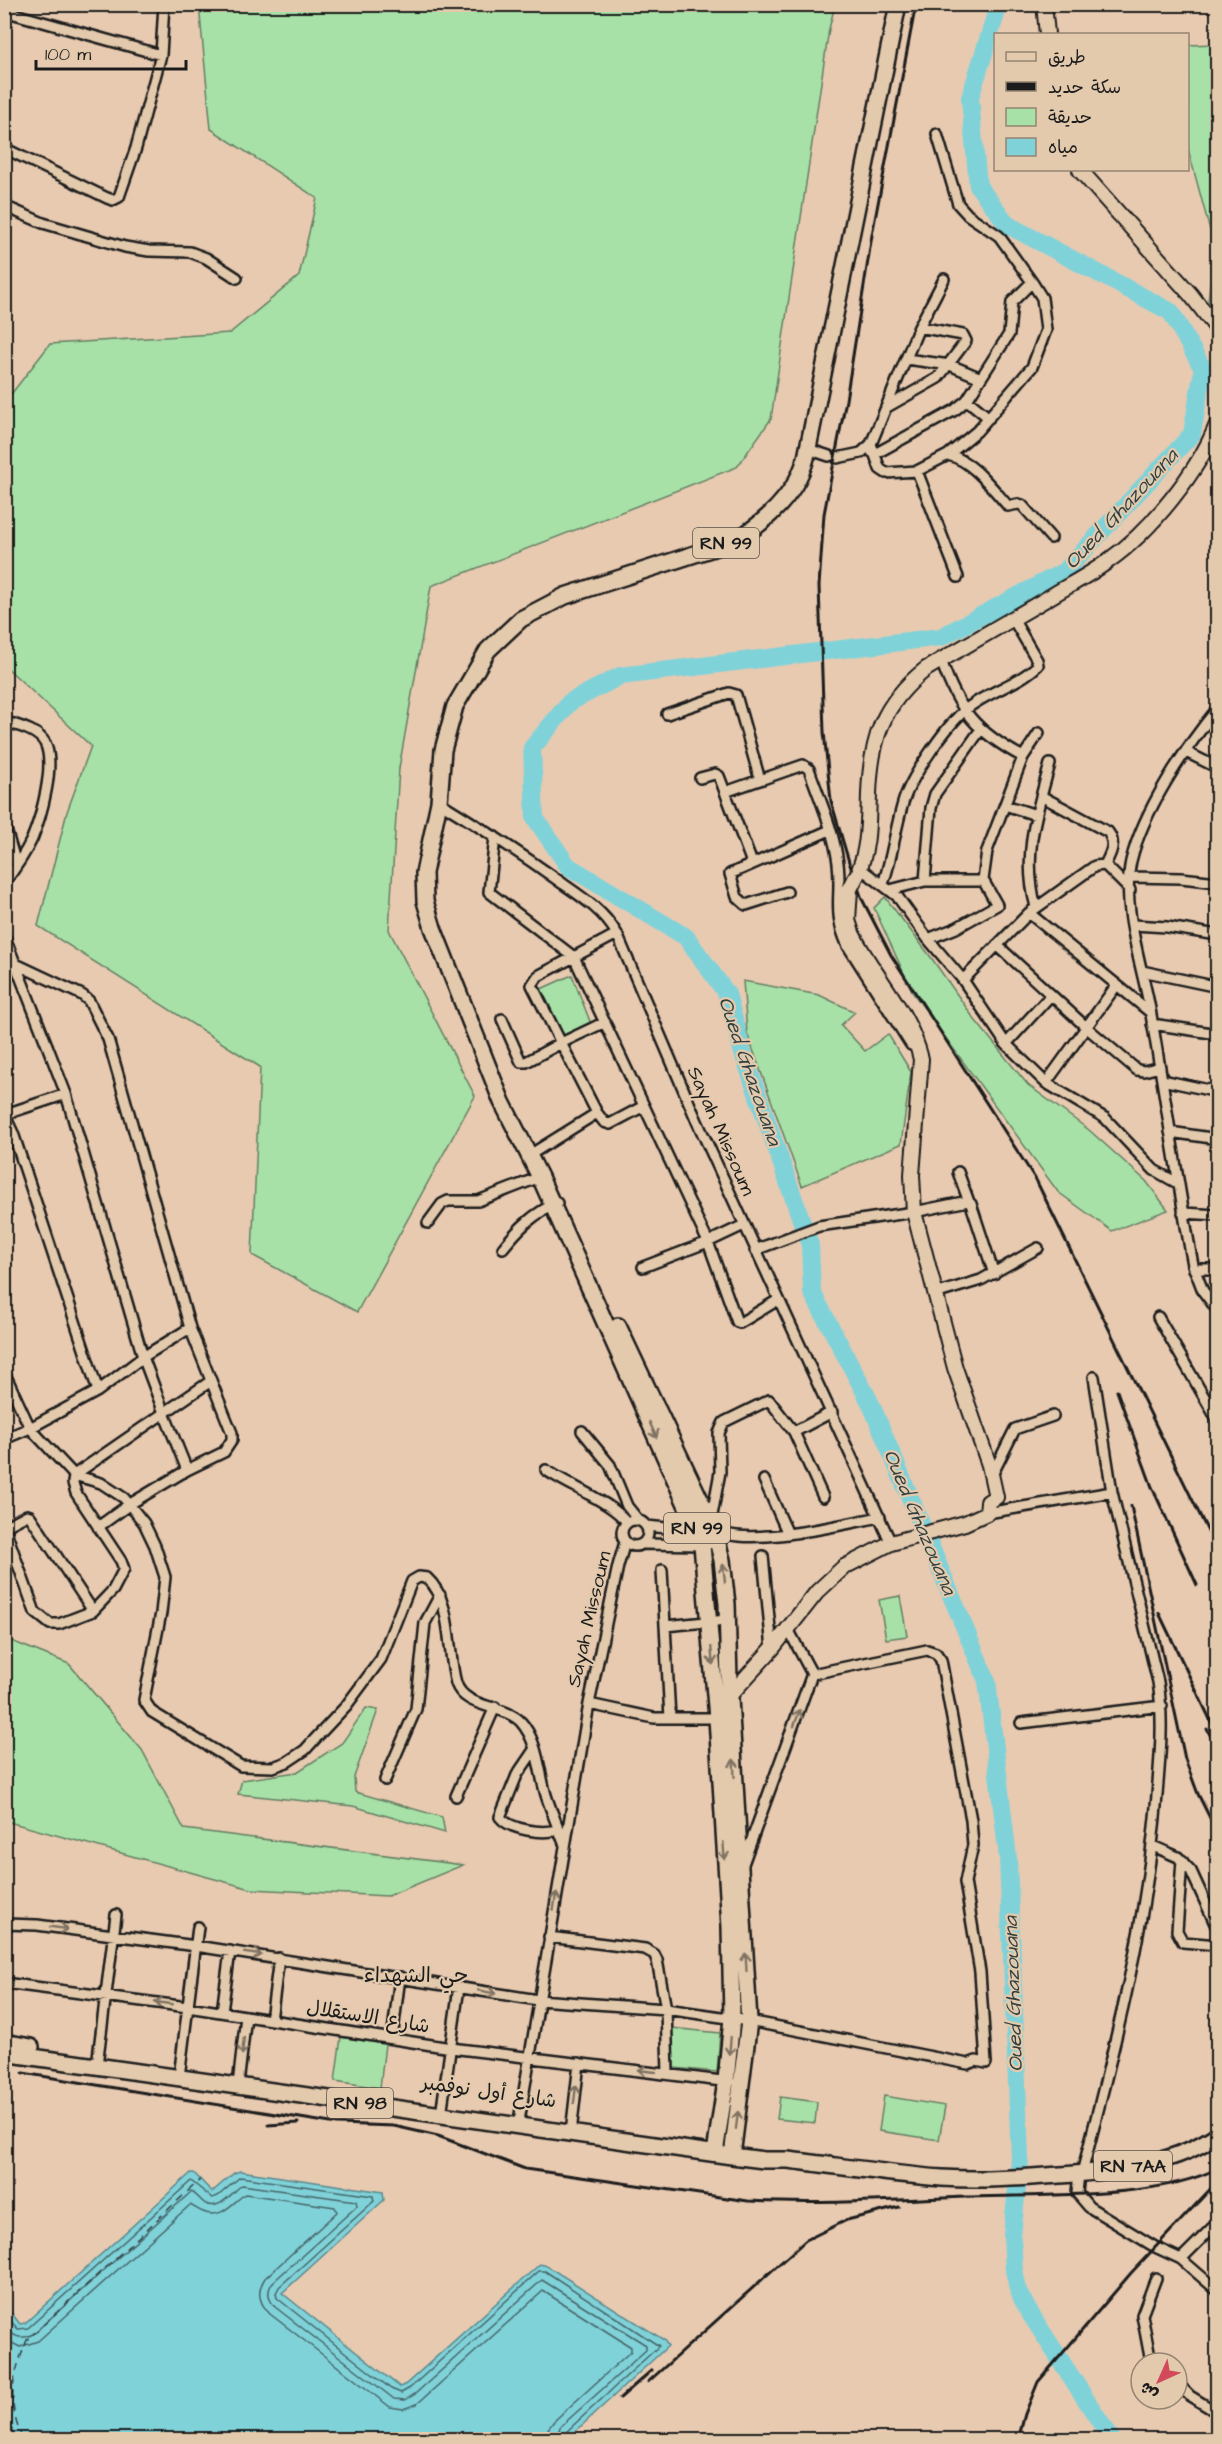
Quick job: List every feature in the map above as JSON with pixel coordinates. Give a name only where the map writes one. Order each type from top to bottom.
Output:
[{"type":"main road","name":"RN 99","points":[[716,2148],[749,2021],[726,1689],[727,1620],[722,1560],[532,1154],[452,967],[444,954],[425,901],[424,873],[439,802],[444,750],[455,706],[488,650],[521,619],[565,596],[735,541],[757,527],[776,510],[792,490],[804,468],[898,4]]},
{"type":"main road","points":[[1044,4],[1047,33]]},
{"type":"main road","points":[[1081,171],[1191,295],[1215,326],[1218,334]]},
{"type":"main road","points":[[726,1689],[772,1648],[831,1577],[844,1567],[891,1543],[965,1523],[987,1513],[988,1502],[996,1497],[989,1465],[955,1368],[914,1212],[912,1175],[921,1059],[916,1040],[896,1002],[852,933],[848,920],[850,889],[858,872],[869,830],[869,793],[874,742],[882,720],[907,684],[941,660],[1108,562],[1126,547],[1169,503],[1211,439],[1218,422]]},
{"type":"main road","name":"RN 99","points":[[532,1154],[540,1177],[556,1203]]},
{"type":"main road","name":"RN 99","points":[[711,1534],[709,1621],[726,1689],[717,1718],[730,1927],[734,2082],[733,2151]]},
{"type":"main road","name":"شارع أول نوفمبر","points":[[4,2043],[97,2061],[442,2112],[716,2148]]},
{"type":"main road","name":"شارع أول نوفمبر","points":[[4,2053],[97,2061]]},
{"type":"main road","name":"شارع أول نوفمبر","points":[[518,2123],[572,2124],[716,2148]]},
{"type":"main road","name":"RN 7AA","points":[[788,2160],[886,2173],[958,2179],[1042,2176],[1113,2171],[1167,2158],[1196,2147],[1218,2134]]},
{"type":"main road","name":"RN 98","points":[[716,2148],[764,2160],[788,2160]]},
{"type":"street","points":[[4,148],[106,198],[113,200],[119,198],[161,55],[164,4]]},
{"type":"street","points":[[4,11],[161,55]]},
{"type":"street","points":[[937,134],[963,211],[999,236],[1032,282],[1042,298],[1046,330],[1032,367],[989,418],[948,455],[917,471],[886,473],[880,468],[871,449],[919,327],[944,279]]},
{"type":"street","points":[[4,206],[43,223],[125,247],[148,251],[190,252],[206,258],[237,278]]},
{"type":"street","points":[[808,449],[833,457],[847,457],[871,449],[955,410],[967,399],[1009,333],[1012,302],[1032,282]]},
{"type":"street","points":[[887,407],[938,378],[966,341],[965,336],[919,327]]},
{"type":"street","points":[[906,359],[950,365],[981,378]]},
{"type":"street","points":[[967,399],[989,418]]},
{"type":"street","points":[[948,455],[957,457],[982,478],[1008,506],[1018,504],[1022,506],[1051,538]]},
{"type":"street","points":[[917,471],[958,577]]},
{"type":"street","points":[[886,884],[903,803],[909,788],[936,746],[964,711],[1038,665],[1013,619]]},
{"type":"street","points":[[941,660],[950,686],[964,711],[994,741],[1023,757]]},
{"type":"street","points":[[667,714],[729,693],[736,695],[760,780]]},
{"type":"street","points":[[1218,708],[1214,719],[1186,752],[1148,814],[1131,861],[1130,877],[1133,925],[1194,1269],[1203,1291],[1218,1311]]},
{"type":"street","points":[[4,721],[37,735],[44,742],[49,760],[46,785],[35,828],[26,851],[4,883]]},
{"type":"street","points":[[925,881],[931,808],[935,794],[981,729]]},
{"type":"street","points":[[928,939],[956,928],[997,905],[983,880],[985,857],[1023,757],[1040,733]]},
{"type":"street","points":[[1186,752],[1218,768]]},
{"type":"street","points":[[1050,764],[1036,815],[1029,871],[1033,910],[1116,986],[1150,1012]]},
{"type":"street","points":[[725,792],[806,766],[809,769],[830,830],[838,862],[837,912],[840,930],[909,1041],[921,1077]]},
{"type":"street","points":[[700,778],[718,775],[752,863]]},
{"type":"street","points":[[1041,795],[1108,832],[1113,846],[1105,865]]},
{"type":"street","name":"Sayah Missoum","points":[[439,802],[495,837],[600,910],[617,934],[696,1119],[891,1543]]},
{"type":"street","points":[[1005,805],[1036,815]]},
{"type":"street","points":[[4,824],[16,864]]},
{"type":"street","points":[[787,892],[752,905],[746,905],[740,902],[730,874],[830,830]]},
{"type":"street","points":[[495,837],[488,887],[490,895],[574,957],[708,1242],[737,1322],[740,1323],[778,1300]]},
{"type":"street","points":[[1105,865],[1130,890]]},
{"type":"street","points":[[963,980],[1033,910],[1095,866],[1105,865]]},
{"type":"street","points":[[858,872],[886,884],[963,980],[1006,1044],[1046,1083],[1105,1118],[1154,1170],[1179,1184]]},
{"type":"street","points":[[1130,877],[1181,878],[1218,882]]},
{"type":"street","points":[[886,884],[925,881],[980,882],[983,880]]},
{"type":"street","points":[[1133,925],[1167,927],[1218,935]]},
{"type":"street","points":[[617,934],[538,975],[532,985],[597,1113],[604,1122],[610,1124],[644,1106]]},
{"type":"street","points":[[4,935],[66,1094],[143,1357],[187,1470]]},
{"type":"street","points":[[997,945],[1050,995],[1137,1070],[1144,1071],[1160,1067]]},
{"type":"street","points":[[16,964],[82,995],[89,1002],[103,1030],[190,1328],[232,1433],[232,1440],[224,1452],[187,1470],[130,1504],[99,1527]]},
{"type":"street","points":[[1142,970],[1218,987]]},
{"type":"street","points":[[1046,1083],[1116,986]]},
{"type":"street","points":[[1006,1044],[1050,995]]},
{"type":"street","points":[[502,1019],[521,1062],[526,1062],[605,1022]]},
{"type":"street","points":[[1152,1024],[1218,1034]]},
{"type":"street","points":[[1162,1080],[1218,1092]]},
{"type":"street","points":[[66,1094],[5,1113],[98,1391]]},
{"type":"street","points":[[532,1154],[597,1113]]},
{"type":"street","points":[[1170,1132],[1218,1138]]},
{"type":"street","points":[[958,1172],[994,1274]]},
{"type":"street","points":[[428,1223],[442,1203],[478,1201],[540,1177]]},
{"type":"street","points":[[755,1250],[819,1226],[969,1202]]},
{"type":"street","points":[[503,1248],[521,1227],[541,1211],[556,1203]]},
{"type":"street","points":[[1184,1213],[1218,1215]]},
{"type":"street","points":[[643,1267],[708,1242],[744,1225]]},
{"type":"street","points":[[935,1294],[981,1280],[1038,1248]]},
{"type":"street","points":[[1194,1269],[1218,1269]]},
{"type":"street","points":[[1158,1317],[1218,1420]]},
{"type":"street","points":[[4,1439],[30,1428],[98,1391],[143,1357],[190,1328]]},
{"type":"street","points":[[4,1372],[30,1428],[74,1475],[101,1483],[130,1504],[152,1538],[165,1577],[161,1612],[144,1700],[147,1707],[241,1766],[273,1767],[304,1750],[366,1680],[381,1659],[412,1581],[419,1577],[427,1578],[440,1595],[456,1682],[460,1692],[468,1698],[513,1714],[523,1724],[534,1750],[547,1797],[564,1843]]},
{"type":"street","points":[[1094,1377],[1112,1492],[1151,1648],[1162,1706],[1153,1846],[1140,1922],[1113,2054],[1080,2173],[1077,2193],[1089,2207],[1155,2247],[1181,2259],[1218,2291]]},
{"type":"street","points":[[93,1611],[30,1516],[23,1516],[6,1526],[35,1612],[41,1620],[50,1624],[59,1624],[93,1611],[113,1590],[124,1569],[76,1493],[73,1483],[74,1475],[211,1381]]},
{"type":"street","points":[[711,1534],[720,1472],[719,1433],[724,1422],[769,1400],[794,1432],[823,1497]]},
{"type":"street","points":[[794,1432],[832,1412]]},
{"type":"street","points":[[996,1497],[993,1473],[1012,1433],[1021,1425],[1053,1416]]},
{"type":"street","points":[[582,1431],[610,1465],[627,1506],[642,1523],[648,1537],[644,1544]]},
{"type":"street","points":[[546,1470],[564,1483],[605,1503],[623,1516],[627,1523]]},
{"type":"street","points":[[764,1480],[788,1534]]},
{"type":"street","points":[[987,1513],[1112,1492]]},
{"type":"street","points":[[627,1523],[622,1532],[625,1542],[632,1546],[711,1534],[788,1534],[880,1517]]},
{"type":"street","points":[[627,1523],[642,1523],[711,1534]]},
{"type":"street","name":"Sayah Missoum","points":[[518,2123],[589,1704],[625,1542]]},
{"type":"street","points":[[763,1556],[772,1648]]},
{"type":"street","points":[[662,1570],[670,1718]]},
{"type":"street","points":[[385,1780],[416,1709],[425,1623],[440,1595]]},
{"type":"street","points":[[665,1626],[727,1620]]},
{"type":"street","points":[[740,1871],[812,1674],[788,1629]]},
{"type":"street","points":[[4,1924],[37,1925],[196,1946],[538,2000],[666,2009],[732,2018],[968,2064],[976,2061],[986,2063],[980,1972],[965,1882],[973,1845],[971,1820],[941,1660],[936,1653],[927,1650],[812,1674]]},
{"type":"street","name":"Sayah Missoum","points":[[589,1704],[631,1715],[717,1718]]},
{"type":"street","points":[[1021,1723],[1162,1706]]},
{"type":"street","points":[[456,1796],[495,1707]]},
{"type":"street","points":[[534,1750],[517,1775],[500,1817],[508,1825],[545,1833],[559,1829]]},
{"type":"street","points":[[1153,1846],[1182,1860],[1191,1871],[1218,1930]]},
{"type":"street","points":[[1182,1860],[1177,1931],[1183,1942],[1218,1945]]},
{"type":"street","points":[[97,2061],[116,1914]]},
{"type":"street","points":[[180,2073],[198,1927]]},
{"type":"street","points":[[549,1938],[652,1952],[657,1960],[666,2009],[668,2073]]},
{"type":"street","points":[[222,2012],[230,1951]]},
{"type":"street","points":[[271,2020],[279,1958]]},
{"type":"street","points":[[392,2039],[399,1977]]},
{"type":"street","name":"شارع الاستقلال","points":[[4,1983],[188,2007],[452,2048],[734,2082]]},
{"type":"street","points":[[442,2112],[459,1987]]},
{"type":"street","points":[[239,2081],[246,2016]]},
{"type":"street","points":[[572,2124],[579,2063]]},
{"type":"street","points":[[1181,2259],[1218,2222]]},
{"type":"street","points":[[1149,2351],[1142,2315],[1156,2278]]},
{"type":"street","points":[[1189,2395],[1218,2413]]},
{"type":"green space","points":[[199,5],[835,5],[829,29],[771,419],[737,467],[431,586],[399,768],[389,930],[475,1096],[357,1312],[252,1255],[260,1067],[38,926],[67,812],[91,746],[5,666],[5,402],[50,344],[230,333],[299,276],[317,198],[211,129]]},
{"type":"green space","points":[[1217,44],[1217,331],[1208,302],[1214,245],[1189,153],[1189,45]]},
{"type":"green space","points":[[885,897],[975,1020],[1028,1085],[1089,1130],[1146,1181],[1168,1210],[1112,1231],[1058,1192],[913,993],[874,908]]},
{"type":"green space","points":[[572,975],[591,1024],[561,1037],[541,989]]},
{"type":"green space","points":[[743,981],[819,995],[855,1012],[841,1025],[865,1051],[888,1034],[911,1072],[901,1144],[802,1186],[747,1033]]},
{"type":"green space","points":[[900,1596],[907,1636],[886,1639],[879,1600]]},
{"type":"green space","points":[[4,1638],[69,1664],[142,1750],[184,1829],[463,1865],[388,1896],[251,1889],[5,1821]]},
{"type":"green space","points":[[366,1708],[378,1710],[354,1777],[355,1792],[442,1817],[445,1833],[353,1806],[238,1794],[242,1780],[297,1772],[342,1743]]},
{"type":"green space","points":[[671,2028],[720,2033],[717,2072],[674,2068]]},
{"type":"green space","points":[[341,2037],[385,2044],[380,2088],[335,2081]]},
{"type":"green space","points":[[884,2096],[945,2106],[939,2140],[879,2131]]},
{"type":"green space","points":[[780,2097],[817,2102],[815,2123],[777,2119]]},
{"type":"water","points":[[240,2171],[383,2192],[384,2200],[282,2293],[400,2387],[540,2264],[547,2266],[664,2340],[668,2346],[567,2439],[5,2439],[5,2305],[20,2324],[25,2323],[191,2173],[194,2173],[212,2192],[234,2173]]},
{"type":"waterway","name":"Oued Ghazouana","points":[[999,4],[970,98],[978,186],[1008,225],[1171,312],[1203,369],[1192,434],[1065,571],[941,637],[620,676],[570,702],[532,748],[535,818],[568,866],[686,937],[727,994],[743,1053],[810,1245],[812,1292],[870,1402],[987,1681],[1008,1858],[1020,2159],[1012,2236],[1014,2270],[1018,2289],[1026,2307],[1112,2440]]},
{"type":"ferry route","points":[[23,2440],[14,2414],[13,2390],[27,2340],[200,2180]]},
{"type":"railway","points":[[916,4],[872,235],[846,400],[824,514],[819,586],[824,732],[831,801],[862,899],[891,955],[1036,1180],[1218,1552]]},
{"type":"railway","points":[[1117,1391],[1152,1487],[1197,1585]]},
{"type":"railway","points":[[1131,1506],[1185,1759],[1198,1794],[1218,1834]]},
{"type":"railway","points":[[1159,1613],[1218,1736]]},
{"type":"railway","points":[[1207,1729],[1218,1750]]},
{"type":"railway","points":[[23,2073],[337,2124],[394,2126],[438,2136],[525,2169],[748,2201],[884,2201],[1095,2193],[1163,2186],[1218,2168]]},
{"type":"railway","points":[[268,2125],[298,2123]]},
{"type":"railway","points":[[1018,2440],[1025,2414],[1038,2382],[1131,2273],[1218,2181]]},
{"type":"railway","points":[[648,2382],[806,2240],[847,2220],[899,2207]]},
{"type":"railway","points":[[620,2398],[652,2370]]},
{"type":"district","name":"حي الشهداء","points":[[416,1975]]}]
